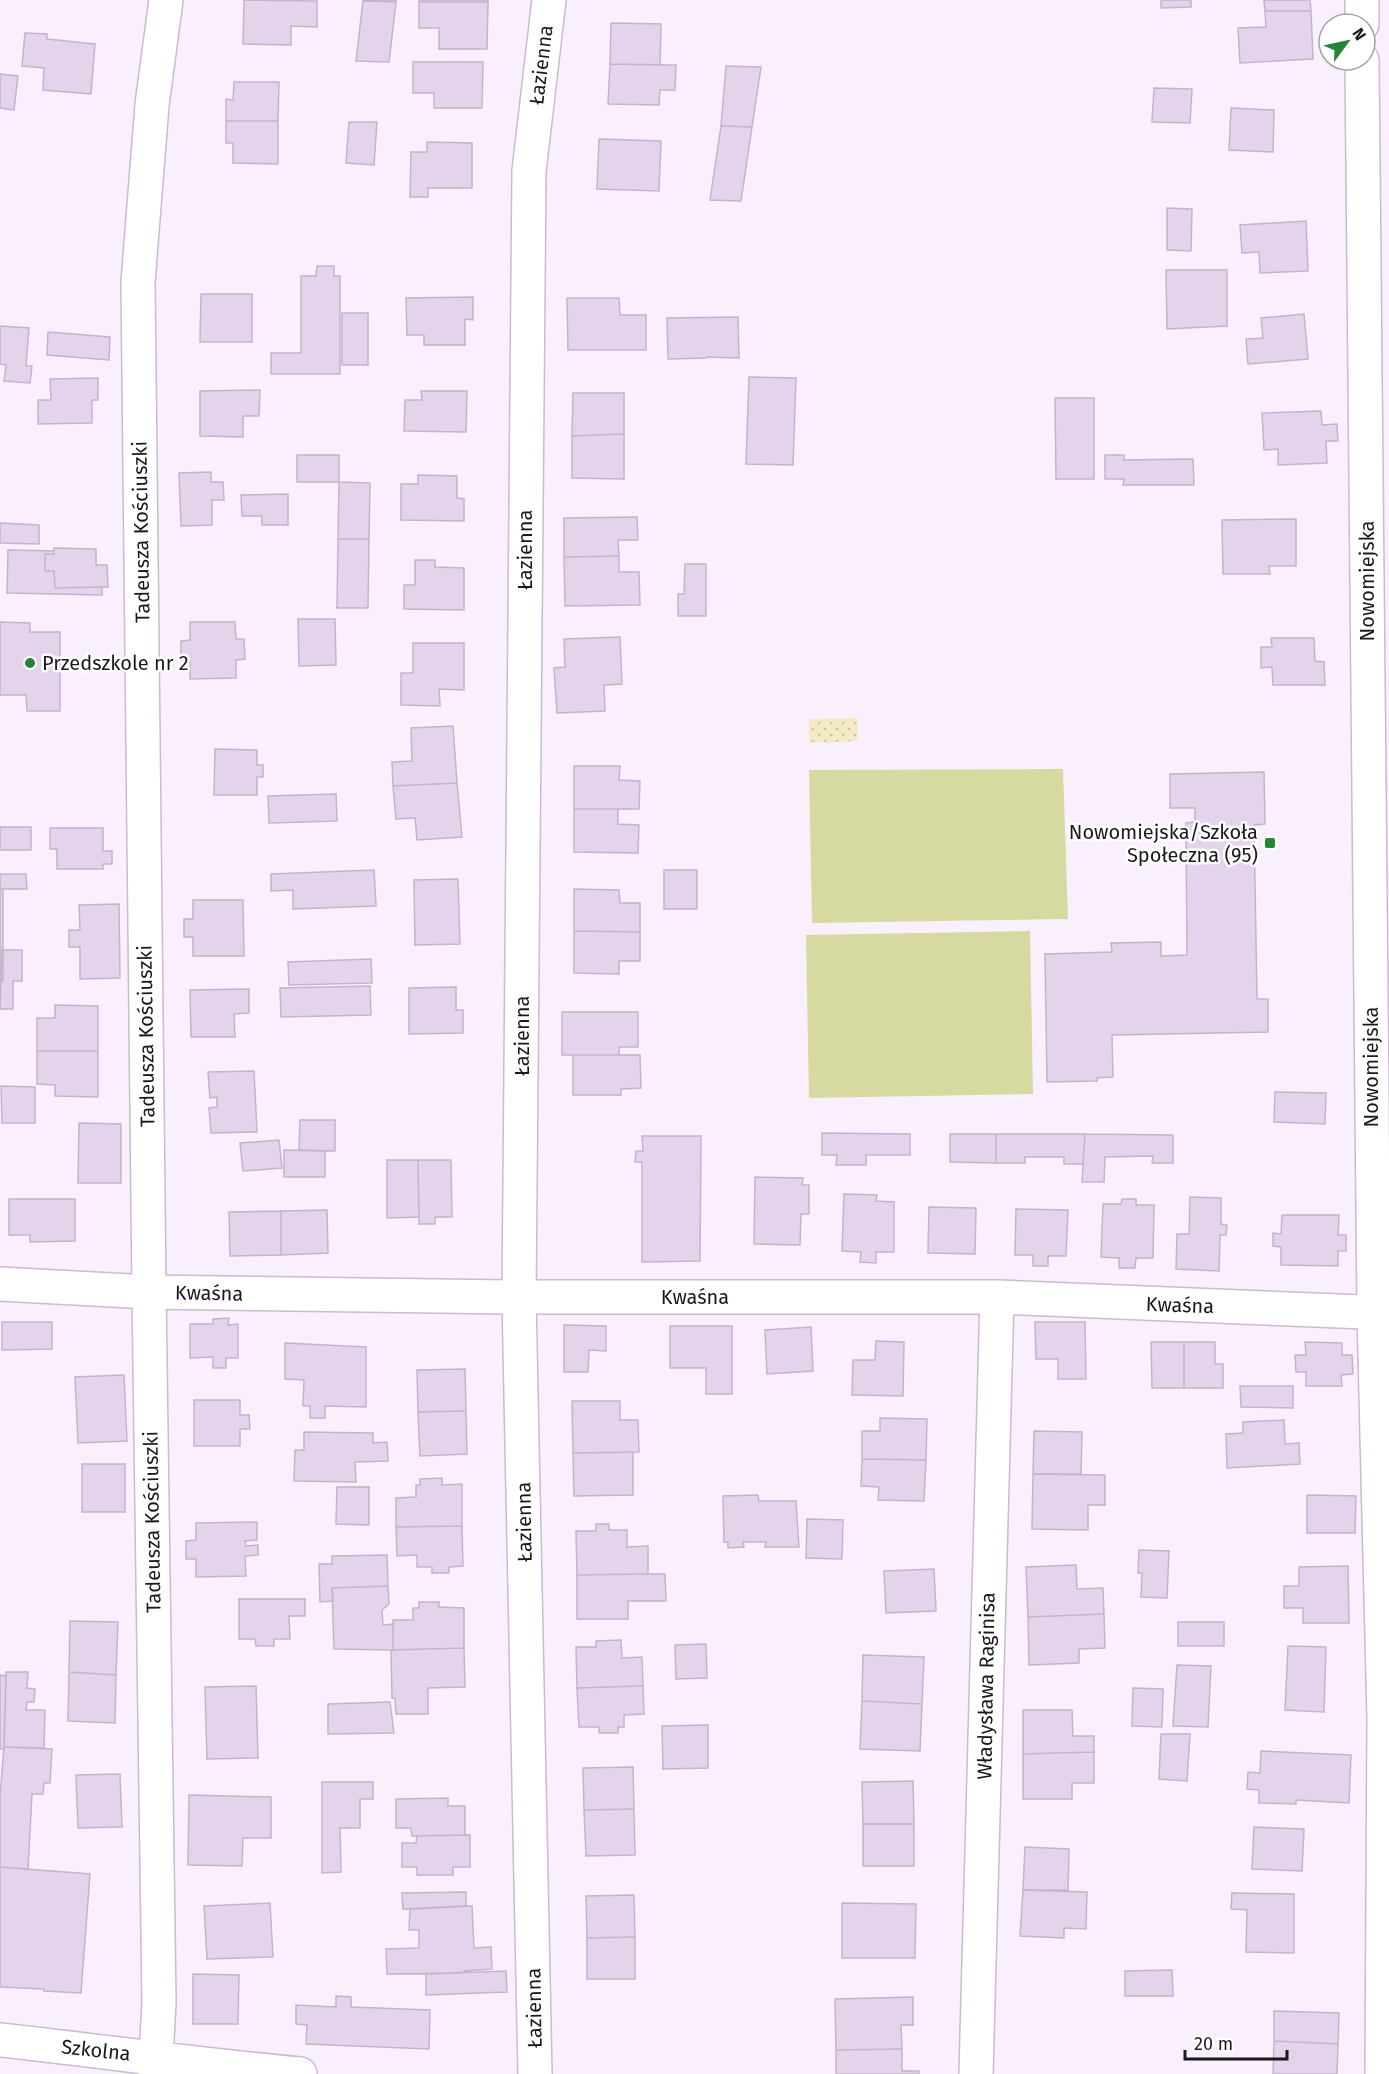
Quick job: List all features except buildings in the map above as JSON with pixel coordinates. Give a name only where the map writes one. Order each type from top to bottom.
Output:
[{"type":"street","name":"Tadeusza Kościuszki","points":[[155,2066],[159,2003],[138,282],[152,105],[166,0]]},
{"type":"street","name":"Łazienna","points":[[535,2074],[519,1297],[528,171],[549,0]]},
{"type":"street","name":"Nowomiejska","points":[[1363,72],[1376,328],[1366,467],[1381,1313],[1384,1718],[1382,2074]]},
{"type":"street","name":"Kwaśna","points":[[0,1284],[149,1292],[519,1297],[997,1298],[1381,1313]]},
{"type":"street","name":"Władysława Raginisa","points":[[976,2074],[997,1298]]},
{"type":"street","name":"Szkolna","points":[[0,2040],[155,2066],[222,2067],[300,2074]]},
{"type":"sand","points":[[857,718],[858,741],[809,743],[809,719]]},
{"type":"green space","points":[[1063,769],[1068,919],[812,923],[809,770]]},
{"type":"green space","points":[[1030,931],[1033,1094],[809,1098],[806,935]]},
{"type":"place","name":"Przedszkole nr 2","points":[[30,663]]},
{"type":"place","name":"Nowomiejska/Szkoła Społeczna (95)","points":[[1270,843]]}]
